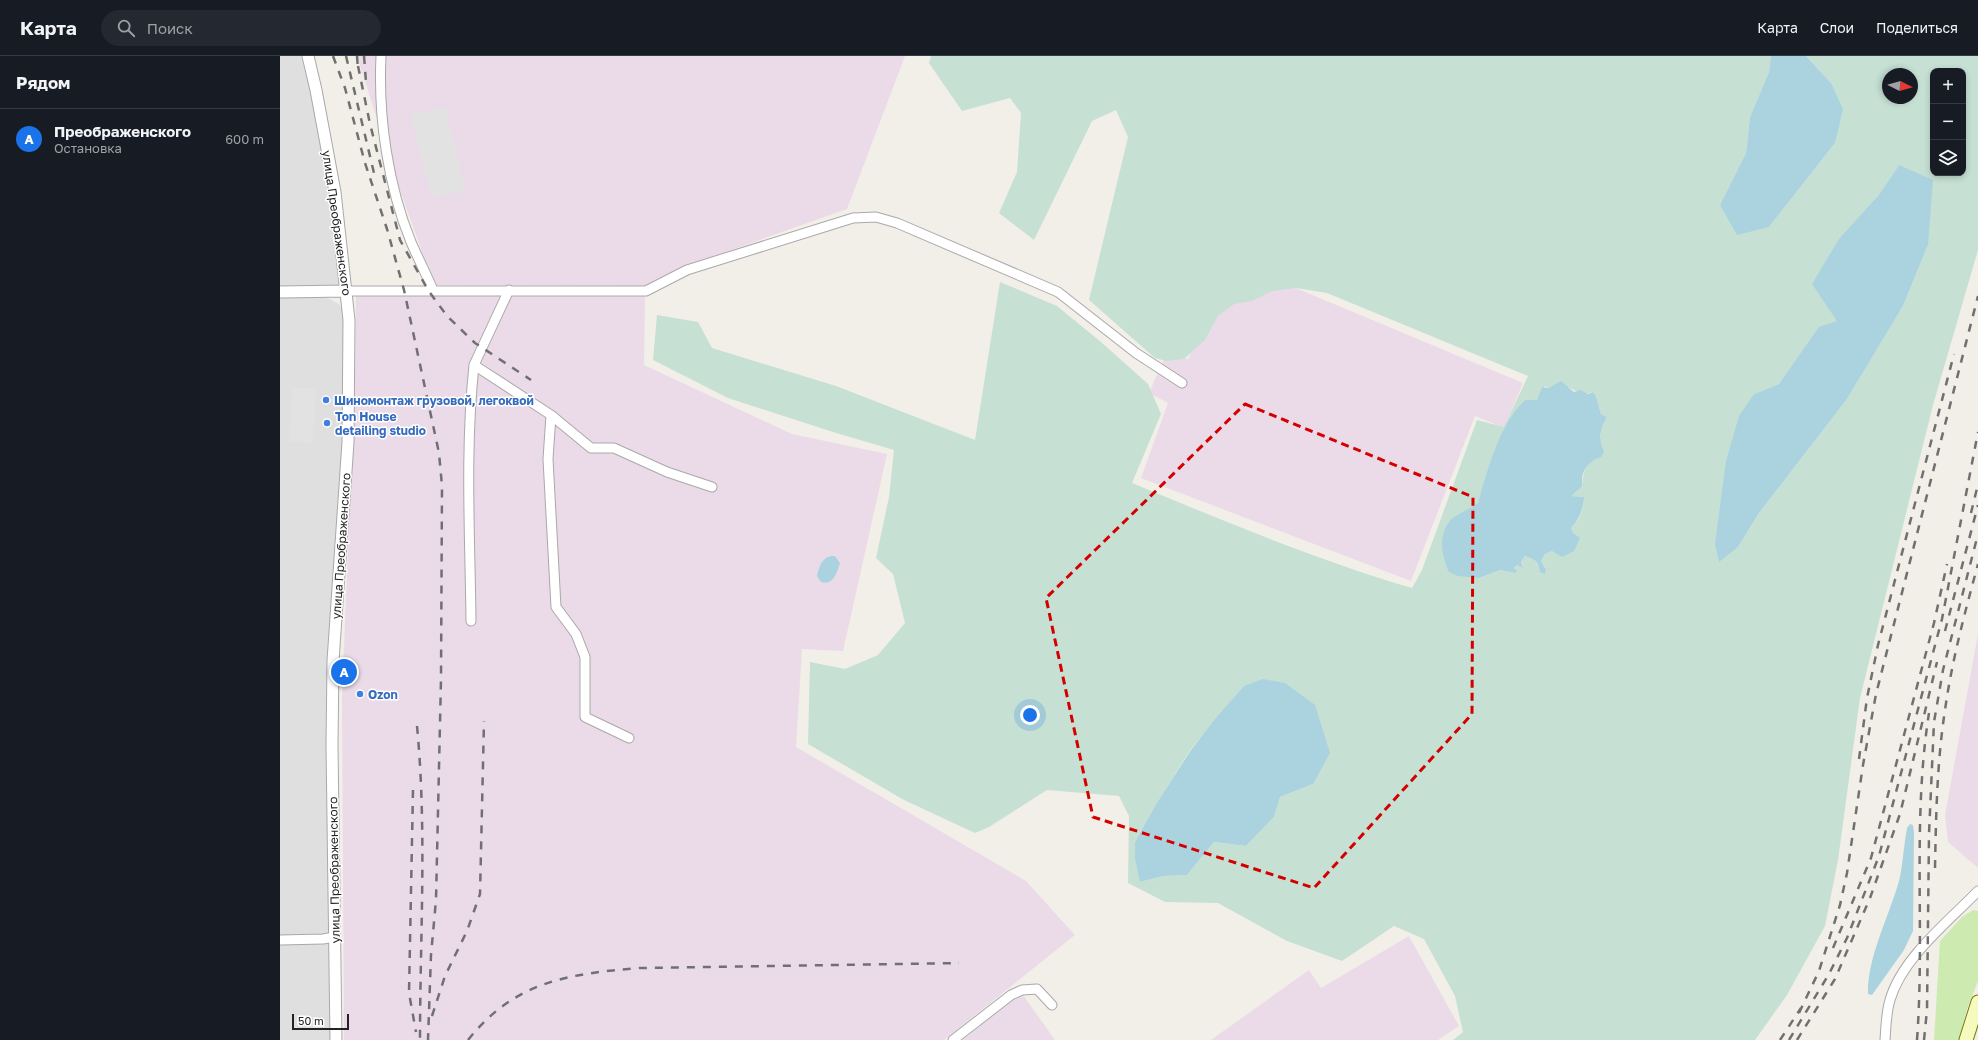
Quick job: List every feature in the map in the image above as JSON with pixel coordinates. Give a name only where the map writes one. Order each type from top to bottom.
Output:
[{"type":"main road","points":[[1966,1040],[1978,1002]]},
{"type":"street","name":"улица Преображенского","points":[[308,56],[316,90],[335,192],[349,320],[348,442],[333,661],[332,745],[336,1040]]},
{"type":"street","points":[[381,56],[379,85],[380,115],[391,172],[400,209],[411,242],[432,290]]},
{"type":"street","points":[[280,292],[346,290],[646,291],[687,270],[853,218],[876,217],[897,223],[945,242],[1058,292],[1136,353],[1182,383]]},
{"type":"street","points":[[471,621],[468,461],[469,412],[474,365],[509,290]]},
{"type":"street","points":[[474,365],[551,415],[592,448],[614,448],[667,472],[712,487]]},
{"type":"street","points":[[551,415],[548,459],[556,607],[576,634],[585,657],[585,717],[629,738]]},
{"type":"street","points":[[1885,1040],[1890,1001],[1902,972],[1921,949],[1978,891]]},
{"type":"street","points":[[280,940],[323,940],[335,936]]},
{"type":"street","points":[[953,1040],[1011,996],[1022,990],[1037,990],[1052,1005]]},
{"type":"highlighted area","points":[[1245,404],[1473,497],[1472,714],[1314,888],[1093,817],[1046,598]]},
{"type":"shaded area","points":[[280,56],[301,56],[311,91],[330,193],[341,285],[280,286]]},
{"type":"shaded area","points":[[357,56],[905,56],[847,209],[686,266],[645,286],[434,285],[396,179]]},
{"type":"shaded area","points":[[445,107],[465,191],[432,198],[410,115]]},
{"type":"shaded area","points":[[1231,261],[1523,383],[1504,428],[1475,416],[1411,581],[1141,478],[1168,403],[1149,393],[1167,352],[1188,359]]},
{"type":"shaded area","points":[[356,295],[645,296],[644,365],[792,434],[887,454],[843,651],[802,649],[796,747],[1026,881],[1075,935],[944,1040],[344,1040],[342,696],[355,380]]},
{"type":"shaded area","points":[[280,297],[321,297],[330,299],[339,304],[343,311],[345,321],[345,400],[328,677],[332,1040],[280,1040]]},
{"type":"shaded area","points":[[292,387],[316,389],[313,443],[289,441]]},
{"type":"shaded area","points":[[1978,634],[1978,868],[1948,842],[1945,815]]},
{"type":"shaded area","points":[[1409,936],[1459,1026],[1438,1040],[1211,1040],[1309,970],[1321,988]]},
{"type":"shaded area","points":[[1023,995],[1055,1040],[963,1040],[1014,999]]},
{"type":"green space","points":[[931,56],[1771,56],[1769,72],[1750,117],[1746,153],[1720,205],[1769,227],[1835,143],[1831,83],[1806,56],[1978,56],[1978,250],[1933,405],[1860,698],[1838,860],[1825,926],[1787,995],[1755,1040],[1453,1040],[1463,1032],[1455,996],[1424,939],[1394,926],[1342,961],[1287,941],[1218,903],[1165,902],[1128,883],[1129,816],[1119,796],[1047,790],[989,827],[975,833],[904,800],[808,744],[810,662],[845,669],[878,655],[905,623],[893,574],[876,558],[889,497],[894,450],[728,398],[653,360],[657,315],[698,322],[712,348],[836,386],[975,440],[1000,282],[1057,306],[1101,342],[1148,384],[1161,414],[1132,483],[1236,526],[1341,565],[1412,588],[1422,570],[1477,420],[1504,427],[1528,376],[1327,293],[1296,288],[1272,291],[1252,301],[1234,304],[1218,316],[1205,340],[1184,359],[1166,361],[1155,358],[1089,300],[1128,137],[1116,110],[1092,121],[1034,240],[999,213],[1017,172],[1021,113],[1010,98],[962,111],[929,63]],"holes":[[[1899,165],[1928,245],[1903,306],[1847,399],[1759,513],[1738,547],[1754,394],[1779,384],[1837,321],[1878,196]],[[1545,386],[1549,388],[1566,386],[1582,393],[1593,392],[1596,396],[1601,414],[1607,417],[1601,432],[1601,456],[1593,460],[1587,466],[1583,483],[1571,496],[1584,497],[1581,514],[1577,522],[1571,528],[1574,534],[1558,553],[1552,551],[1545,554],[1541,561],[1546,568],[1545,574],[1533,558],[1525,556],[1521,562],[1523,567],[1517,565],[1514,568],[1518,571],[1515,573],[1500,570],[1479,578],[1468,510],[1478,503],[1493,458],[1520,406],[1525,400],[1537,400]],[[1244,686],[1313,784],[1280,797],[1274,817],[1246,846],[1214,842],[1187,875],[1163,876],[1140,882],[1135,842],[1156,804],[1191,749]]]},
{"type":"green space","points":[[1973,910],[1978,911],[1978,981],[1967,1009],[1959,1040],[1934,1040],[1940,941],[1962,917]]},
{"type":"water","points":[[1771,56],[1806,56],[1831,83],[1843,109],[1835,143],[1769,227],[1737,235],[1720,205],[1746,153],[1750,117],[1769,72]]},
{"type":"water","points":[[1899,165],[1933,180],[1928,245],[1903,306],[1847,399],[1759,513],[1738,547],[1719,562],[1715,544],[1726,461],[1739,416],[1754,394],[1779,384],[1819,327],[1837,321],[1812,284],[1839,239],[1878,196]]},
{"type":"water","points":[[1561,381],[1574,392],[1581,390],[1588,394],[1593,392],[1596,396],[1601,414],[1607,417],[1600,438],[1604,452],[1601,457],[1595,459],[1588,465],[1582,476],[1582,485],[1572,496],[1584,497],[1580,514],[1571,528],[1574,534],[1580,538],[1574,551],[1562,557],[1552,551],[1545,554],[1541,561],[1546,569],[1545,574],[1540,572],[1536,561],[1525,556],[1521,562],[1523,568],[1517,565],[1514,568],[1518,571],[1515,573],[1500,570],[1479,578],[1458,576],[1449,572],[1444,558],[1442,543],[1445,529],[1454,517],[1478,503],[1501,435],[1516,410],[1525,400],[1537,400],[1542,387],[1549,388]]},
{"type":"water","points":[[835,556],[840,563],[834,578],[829,582],[821,582],[817,576],[820,565],[827,557]]},
{"type":"water","points":[[1263,679],[1285,683],[1315,705],[1330,753],[1313,784],[1280,797],[1274,817],[1246,846],[1214,842],[1187,875],[1163,876],[1140,882],[1135,858],[1135,842],[1156,804],[1191,750],[1215,719],[1244,686]]},
{"type":"water","points":[[1910,824],[1913,825],[1914,833],[1913,931],[1904,950],[1872,995],[1868,994],[1871,965],[1900,877],[1907,828]]},
{"type":"railway","points":[[333,56],[345,88],[365,163],[387,229],[404,290],[439,453],[442,486],[441,679],[436,900],[431,955],[428,1040]]},
{"type":"railway","points":[[346,56],[374,173]]},
{"type":"railway","points":[[357,56],[358,70]]},
{"type":"railway","points":[[364,56],[366,82]]},
{"type":"railway","points":[[358,66],[370,124],[400,240],[428,290],[447,316],[475,343],[531,380]]},
{"type":"railway","points":[[1799,1013],[1819,971],[1840,905],[1847,873],[1863,765],[1876,694],[1978,296]]},
{"type":"railway","points":[[1859,759],[1867,698],[1878,645],[1954,354]]},
{"type":"railway","points":[[1789,1040],[1829,974],[1847,938],[1879,856],[1942,619],[1978,432]]},
{"type":"railway","points":[[1971,513],[1978,484]]},
{"type":"railway","points":[[1945,631],[1978,505]]},
{"type":"railway","points":[[1924,1040],[1927,1010],[1929,834],[1934,722],[1943,670],[1978,534]]},
{"type":"railway","points":[[1833,948],[1871,858],[1934,623],[1947,564]]},
{"type":"railway","points":[[1935,868],[1936,808],[1942,730],[1955,654],[1978,564]]},
{"type":"railway","points":[[1797,1040],[1835,979],[1870,898],[1900,814],[1937,662]]},
{"type":"railway","points":[[1917,1040],[1920,958],[1921,794],[1929,713]]},
{"type":"railway","points":[[432,1016],[445,976],[467,931],[480,894],[484,721]]},
{"type":"railway","points":[[417,726],[422,805],[420,1040]]},
{"type":"railway","points":[[413,790],[409,993],[416,1032]]},
{"type":"railway","points":[[468,1040],[486,1020],[505,1005],[524,993],[544,984],[589,973],[639,968],[959,963]]},
{"type":"railway","points":[[1780,1040],[1801,1008]]},
{"type":"place","name":"Шиномонтаж грузовой, легоквой","points":[[326,400]]},
{"type":"place","name":"Ton House detailing studio","points":[[327,423]]},
{"type":"place","name":"Преображенского","points":[[344,672]]},
{"type":"place","name":"Ozon","points":[[360,694]]}]
